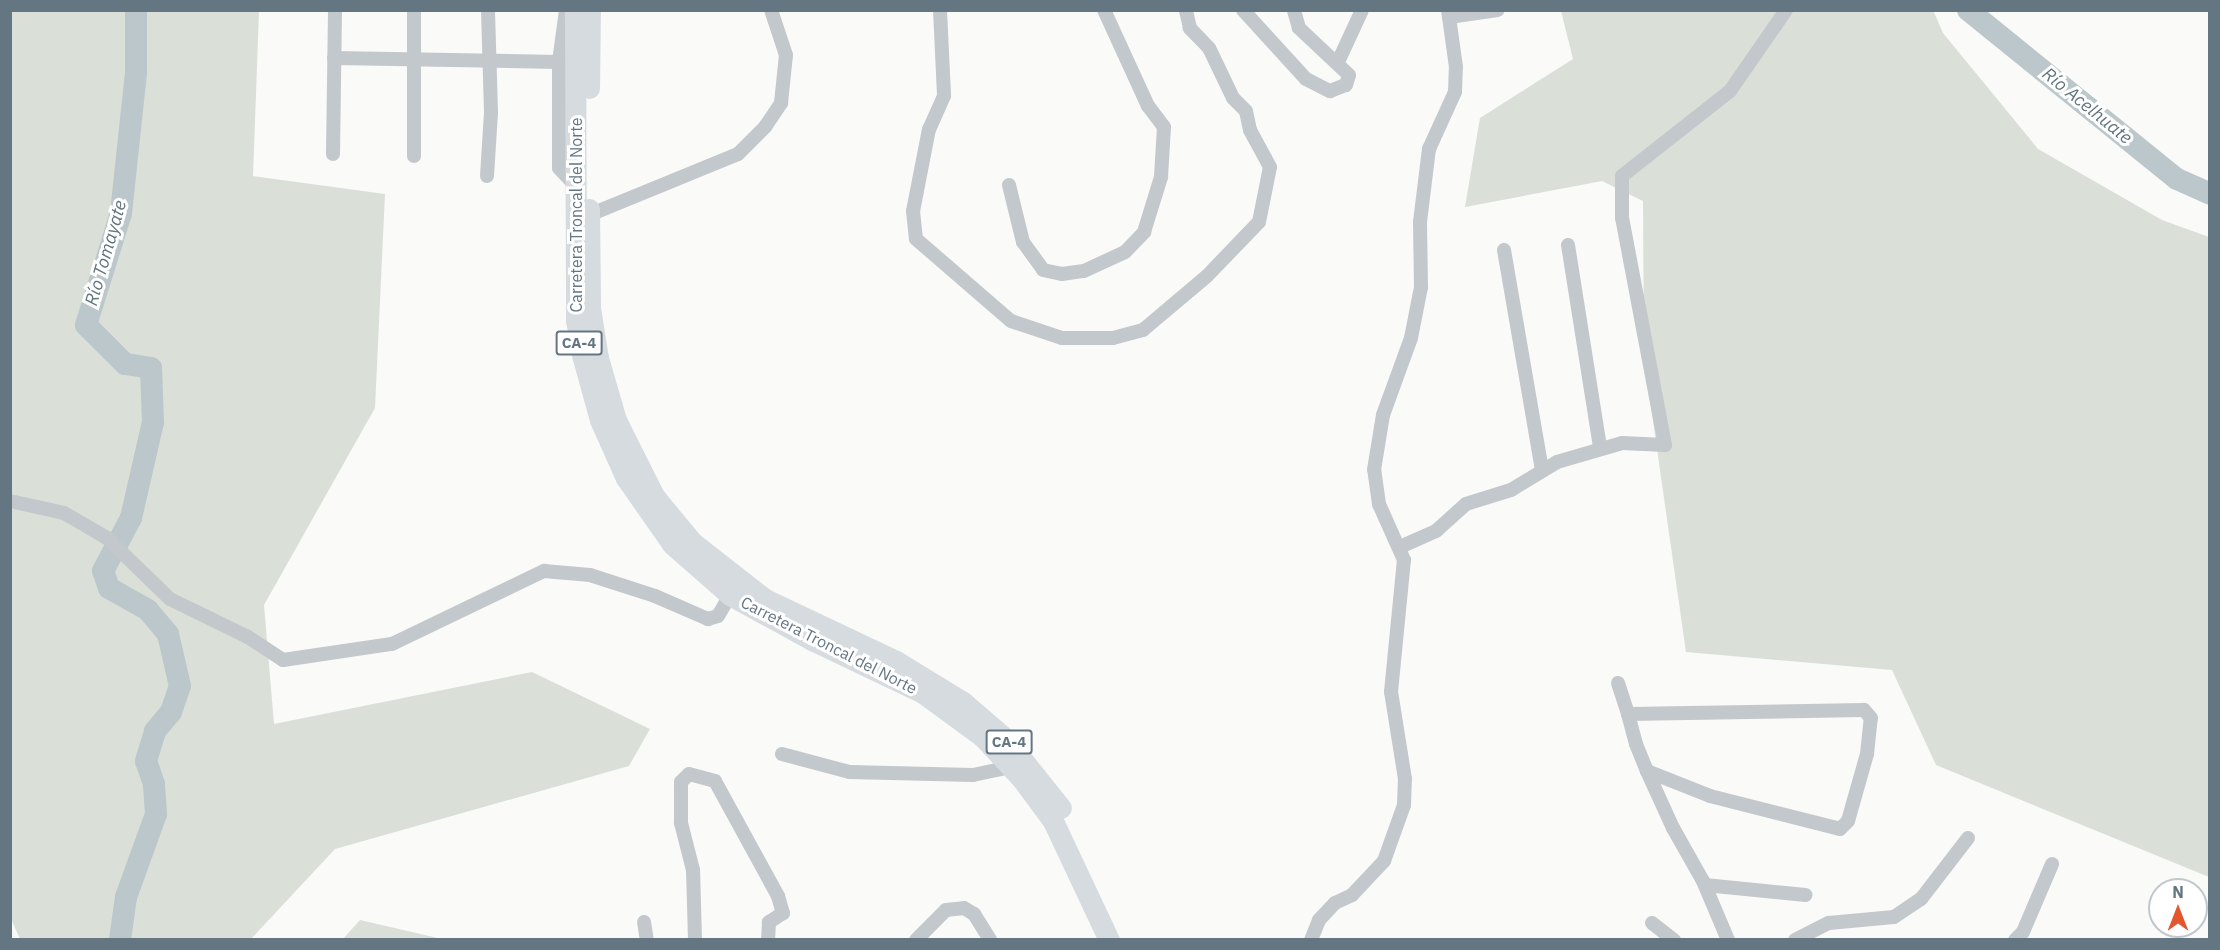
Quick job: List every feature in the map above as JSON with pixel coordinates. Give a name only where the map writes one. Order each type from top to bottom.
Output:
[{"type":"main road","name":"Carretera Troncal del Norte","points":[[575,10],[575,185],[579,340],[611,450],[672,544],[730,595],[760,605],[813,632],[939,703],[983,737],[1012,767],[1053,821],[1109,939]]},
{"type":"main road","name":"Carretera Troncal del Norte","points":[[590,10],[589,215],[594,342],[628,449],[654,496],[692,542],[760,605]]},
{"type":"main road","name":"Carretera Troncal del Norte","points":[[813,632],[928,678],[1006,739],[1063,811],[1124,939]]},
{"type":"street","points":[[333,154],[335,10]]},
{"type":"street","points":[[414,10],[412,61],[414,156]]},
{"type":"street","points":[[487,176],[488,10]]},
{"type":"street","points":[[566,10],[559,62],[559,168],[575,185]]},
{"type":"street","points":[[589,215],[738,154],[765,127],[781,103],[786,55],[771,10]]},
{"type":"street","points":[[940,10],[944,96],[929,129],[913,211],[915,239],[1011,321],[1062,338],[1113,338],[1143,330],[1207,276],[1259,222],[1266,192],[1270,167],[1250,130],[1246,111],[1233,98],[1209,48],[1190,28],[1186,10]]},
{"type":"street","points":[[1009,185],[1023,242],[1043,270],[1062,274],[1084,271],[1125,252],[1144,232],[1161,177],[1164,127],[1148,105],[1104,10]]},
{"type":"street","points":[[1243,10],[1306,79],[1330,91],[1346,85],[1349,75],[1338,62],[1326,56],[1299,28],[1294,10]]},
{"type":"street","points":[[1338,62],[1352,38],[1362,10]]},
{"type":"street","points":[[1311,939],[1319,920],[1335,903],[1352,894],[1384,861],[1404,805],[1405,779],[1391,692],[1404,560],[1379,504],[1374,470],[1383,415],[1411,338],[1421,287],[1420,222],[1429,149],[1455,92],[1456,67],[1449,14],[1498,10]]},
{"type":"street","points":[[1400,547],[1436,531],[1466,504],[1511,490],[1542,471],[1600,447],[1622,443],[1665,445],[1622,218],[1622,176],[1730,91],[1786,10]]},
{"type":"street","points":[[334,58],[488,63],[559,62]]},
{"type":"street","points":[[1568,246],[1600,447]]},
{"type":"street","points":[[1504,250],[1542,471]]},
{"type":"street","points":[[10,501],[50,508],[107,538],[170,598],[248,637],[283,660],[392,644],[544,571],[590,575],[655,596],[708,619],[718,616],[730,595]]},
{"type":"street","points":[[1618,683],[1647,771],[1672,828],[1705,885],[1728,939]]},
{"type":"street","points":[[1628,714],[1864,710],[1871,718],[1867,754],[1848,821],[1840,829],[1710,796],[1647,771]]},
{"type":"street","points":[[782,754],[849,772],[973,775],[1012,767]]},
{"type":"street","points":[[695,939],[693,870],[681,823],[681,782],[689,774],[715,782],[778,896],[783,913],[769,922],[768,939]]},
{"type":"street","points":[[1795,939],[1829,923],[1894,917],[1921,899],[1968,838]]},
{"type":"street","points":[[2015,939],[2023,932],[2052,864]]},
{"type":"street","points":[[1705,885],[1806,895]]},
{"type":"street","points":[[916,939],[946,910],[964,909],[974,914],[990,939]]},
{"type":"street","points":[[644,922],[647,939]]},
{"type":"street","points":[[1652,923],[1674,939]]},
{"type":"shaded area","points":[[1933,10],[1943,33],[2038,149],[2162,220],[2209,237],[2209,877],[1936,765],[1892,670],[1686,652],[1644,358],[1643,201],[1602,181],[1465,207],[1480,118],[1573,59],[1561,11]]},
{"type":"shaded area","points":[[11,11],[259,11],[253,176],[385,194],[375,408],[264,605],[274,724],[532,672],[650,729],[629,766],[335,849],[251,939],[20,939],[11,919]]},
{"type":"shaded area","points":[[360,920],[442,939],[343,939]]},
{"type":"waterway","name":"Río Tomayate","points":[[120,940],[126,897],[156,814],[154,784],[146,761],[155,731],[171,712],[180,686],[168,634],[148,610],[109,588],[103,571],[131,518],[153,422],[151,368],[125,364],[86,325],[121,213],[136,72],[136,10]]},
{"type":"waterway","name":"Río Acelhuate","points":[[1968,10],[2177,179],[2210,194]]}]
